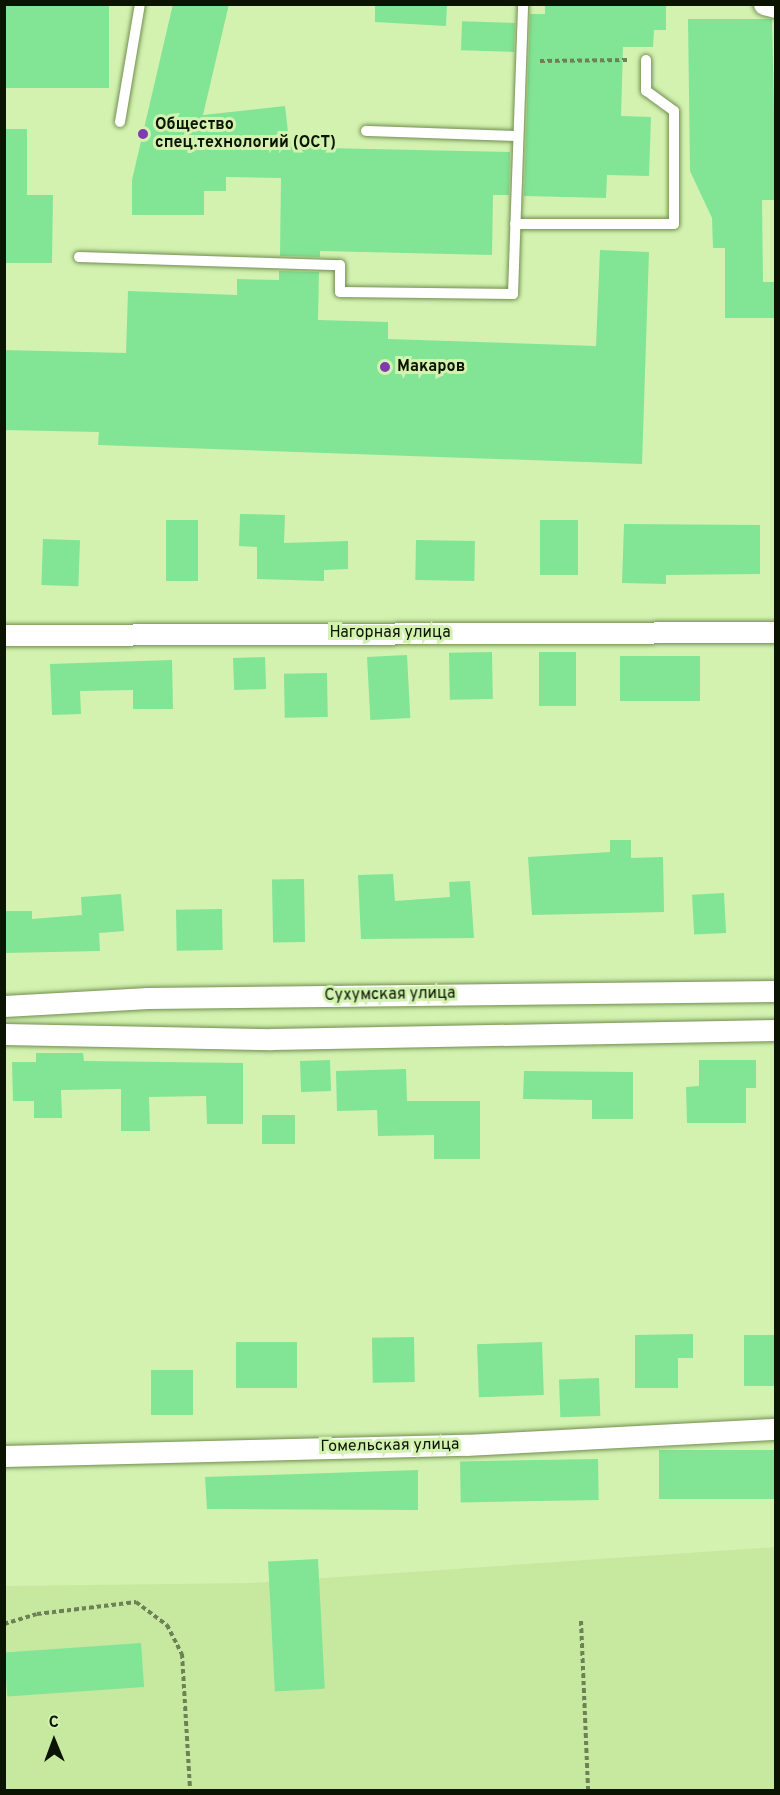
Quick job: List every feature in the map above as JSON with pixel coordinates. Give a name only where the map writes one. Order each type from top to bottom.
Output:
[{"type":"street","points":[[765,4],[776,7]]},
{"type":"street","name":"Нагорная улица","points":[[4,634],[776,632]]},
{"type":"street","name":"Сухумская улица","points":[[4,1006],[148,998],[776,991]]},
{"type":"street","points":[[4,1035],[272,1039],[776,1030]]},
{"type":"street","name":"Гомельская улица","points":[[4,1456],[466,1445],[776,1428]]},
{"type":"lane","points":[[120,122],[140,4]]},
{"type":"lane","points":[[79,257],[340,265],[340,292],[513,294],[523,4]]},
{"type":"lane","points":[[515,224],[674,224],[674,111],[646,91],[646,60]]},
{"type":"lane","points":[[366,131],[518,136]]},
{"type":"path","points":[[521,61],[646,60]]},
{"type":"path","points":[[4,1624],[37,1614],[136,1602],[167,1625],[182,1654],[190,1791]]},
{"type":"path","points":[[581,1621],[588,1791]]},
{"type":"shaded area","points":[[775,1547],[775,1790],[5,1790],[4,1586],[251,1583]]},
{"type":"building","points":[[4,4],[109,4],[109,88],[4,88]]},
{"type":"building","points":[[173,4],[229,4],[203,115],[285,106],[289,140],[325,140],[325,148],[510,152],[509,195],[493,195],[492,255],[320,251],[320,257],[280,256],[281,178],[226,177],[226,191],[204,191],[204,215],[132,215],[132,180]]},
{"type":"building","points":[[375,4],[447,4],[446,26],[375,22]]},
{"type":"building","points":[[545,4],[666,4],[666,30],[654,30],[653,47],[623,47],[621,116],[651,117],[649,176],[607,175],[606,198],[524,196],[530,14],[545,14]]},
{"type":"building","points":[[688,19],[772,19],[776,200],[762,200],[763,282],[776,282],[776,318],[725,318],[725,248],[713,248],[712,218],[690,171]]},
{"type":"building","points":[[462,21],[515,23],[514,52],[461,50]]},
{"type":"building","points":[[4,129],[27,129],[27,195],[53,195],[52,263],[4,263]]},
{"type":"building","name":"Макаров","points":[[600,250],[649,252],[642,464],[98,445],[99,432],[4,430],[4,350],[126,353],[128,291],[237,295],[237,279],[279,280],[279,271],[319,272],[318,320],[388,322],[388,339],[596,346]]},
{"type":"building","points":[[240,514],[285,515],[284,543],[348,541],[348,569],[324,570],[324,581],[257,579],[257,547],[239,546]]},
{"type":"building","points":[[166,520],[198,520],[198,581],[166,581]]},
{"type":"building","points":[[540,520],[578,520],[578,575],[540,575]]},
{"type":"building","points":[[624,524],[760,525],[760,574],[666,575],[666,584],[622,583]]},
{"type":"building","points":[[43,539],[80,540],[78,586],[41,585]]},
{"type":"building","points":[[416,540],[475,541],[474,581],[415,580]]},
{"type":"building","points":[[492,652],[493,699],[450,700],[449,653]]},
{"type":"building","points":[[539,652],[576,652],[576,706],[539,706]]},
{"type":"building","points":[[407,655],[410,718],[370,720],[367,657]]},
{"type":"building","points":[[620,656],[700,656],[700,701],[620,701]]},
{"type":"building","points":[[265,657],[266,689],[234,690],[233,658]]},
{"type":"building","points":[[172,660],[173,709],[133,709],[133,690],[80,691],[81,714],[52,715],[50,664]]},
{"type":"building","points":[[327,673],[328,717],[285,718],[284,674]]},
{"type":"building","points":[[610,840],[631,840],[631,858],[663,857],[664,912],[532,915],[528,857],[610,852]]},
{"type":"building","points":[[393,874],[395,901],[450,897],[449,882],[470,881],[474,938],[361,939],[358,875]]},
{"type":"building","points":[[304,879],[305,942],[273,943],[272,880]]},
{"type":"building","points":[[724,893],[726,933],[694,935],[692,895]]},
{"type":"building","points":[[121,894],[124,931],[99,933],[100,951],[4,953],[4,911],[32,911],[32,919],[82,915],[81,897]]},
{"type":"building","points":[[222,909],[223,950],[177,951],[176,910]]},
{"type":"building","points":[[36,1053],[83,1053],[84,1061],[243,1063],[243,1124],[207,1124],[206,1096],[149,1097],[150,1131],[121,1131],[121,1089],[61,1090],[62,1118],[34,1118],[34,1101],[13,1101],[12,1062],[36,1062]]},
{"type":"building","points":[[330,1060],[331,1091],[301,1092],[300,1061]]},
{"type":"building","points":[[699,1060],[756,1060],[756,1088],[746,1088],[746,1123],[687,1123],[686,1087],[699,1086]]},
{"type":"building","points":[[406,1069],[407,1101],[480,1101],[480,1159],[434,1159],[434,1135],[378,1136],[377,1110],[337,1111],[336,1071]]},
{"type":"building","points":[[524,1071],[633,1072],[633,1119],[592,1119],[592,1100],[523,1099]]},
{"type":"building","points":[[262,1115],[295,1115],[295,1144],[262,1144]]},
{"type":"building","points":[[693,1334],[693,1358],[678,1358],[678,1388],[635,1388],[635,1335]]},
{"type":"building","points":[[744,1335],[776,1335],[776,1386],[744,1386]]},
{"type":"building","points":[[414,1337],[415,1382],[373,1383],[372,1338]]},
{"type":"building","points":[[236,1342],[297,1342],[297,1388],[236,1388]]},
{"type":"building","points":[[542,1342],[544,1395],[479,1397],[477,1344]]},
{"type":"building","points":[[151,1370],[193,1370],[193,1415],[151,1415]]},
{"type":"building","points":[[599,1378],[600,1416],[560,1417],[559,1379]]},
{"type":"building","points":[[659,1450],[776,1450],[776,1499],[659,1499]]},
{"type":"building","points":[[598,1459],[599,1500],[461,1502],[460,1461]]},
{"type":"building","points":[[418,1470],[418,1510],[207,1509],[205,1477]]},
{"type":"building","points":[[318,1559],[325,1689],[275,1691],[268,1562]]},
{"type":"building","points":[[141,1643],[144,1687],[7,1696],[4,1653]]},
{"type":"place","name":"Общество спец.технологий (ОСТ)","points":[[143,134]]},
{"type":"place","name":"Макаров","points":[[385,367]]}]
